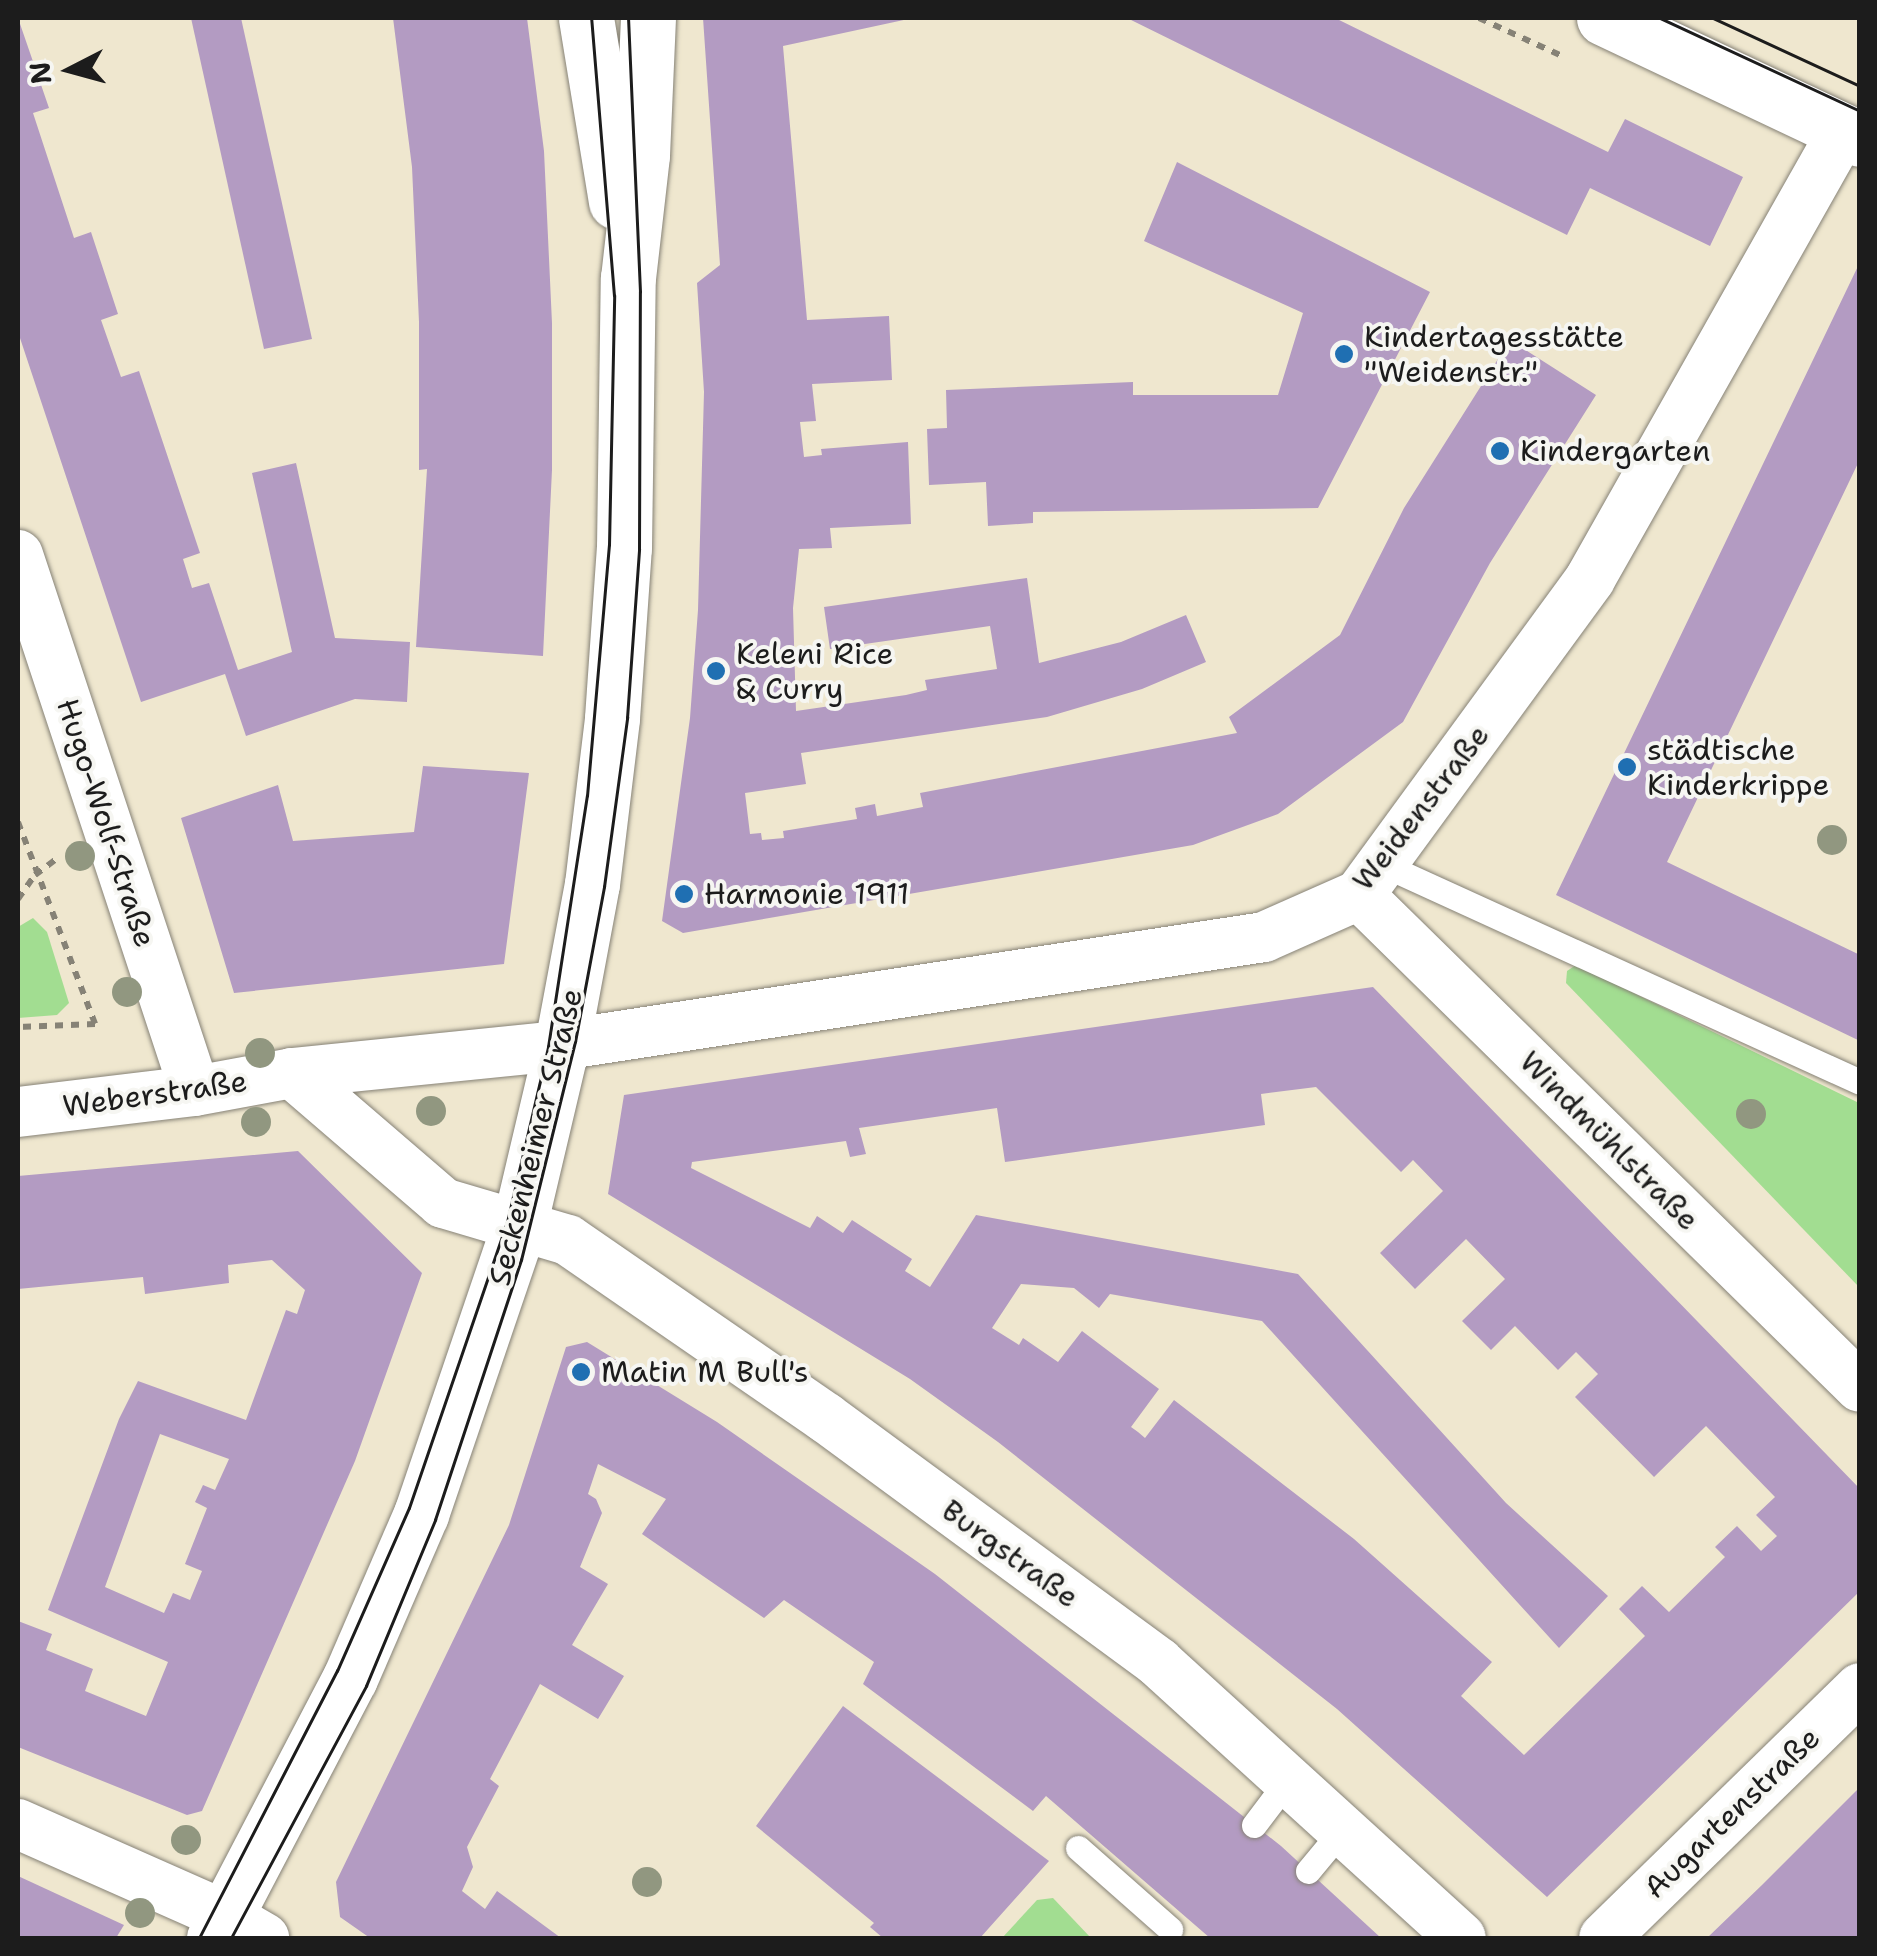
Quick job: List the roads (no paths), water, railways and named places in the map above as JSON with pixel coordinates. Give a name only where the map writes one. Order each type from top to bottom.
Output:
[{"type":"street","name":"Seckenheimer Straße","points":[[586,18],[628,278]]},
{"type":"street","name":"Seckenheimer Straße","points":[[236,1931],[421,1514],[484,1342],[519,1226],[562,1044],[592,884],[612,718],[624,548],[628,278],[640,190],[648,18]]},
{"type":"street","points":[[1604,18],[1854,126]]},
{"type":"street","name":"Weidenstraße","points":[[562,1044],[1264,938],[1371,880],[1590,579],[1854,126]]},
{"type":"street","name":"Hugo-Wolf-Straße","points":[[18,555],[195,1091]]},
{"type":"street","name":"Windmühlstraße","points":[[1371,880],[1860,1387]]},
{"type":"street","name":"Weberstraße","points":[[18,1112],[195,1091],[292,1073],[491,1055],[562,1044]]},
{"type":"street","points":[[292,1073],[443,1203],[519,1226]]},
{"type":"street","name":"Burgstraße","points":[[519,1226],[568,1240],[826,1418],[1159,1663],[1461,1938]]},
{"type":"street","name":"Augartenstraße","points":[[1604,1938],[1860,1688]]},
{"type":"street","points":[[18,1824],[236,1931]]},
{"type":"lane","points":[[1371,880],[1860,1082]]},
{"type":"lane","points":[[1254,1825],[1288,1780]]},
{"type":"lane","points":[[1308,1871],[1342,1830]]},
{"type":"lane","points":[[1078,1848],[1172,1928]]},
{"type":"tram line","points":[[199,1938],[337,1671],[409,1508],[507,1222],[548,1047],[587,796],[609,545],[614,296],[591,18]]},
{"type":"tram line","points":[[231,1938],[366,1686],[435,1520],[521,1260],[575,1042],[604,887],[627,718],[639,549],[640,292],[628,18]]},
{"type":"tram line","points":[[1660,18],[1860,111]]},
{"type":"tram line","points":[[1713,18],[1860,86]]},
{"type":"place","name":"Kindertagesstätte \"Weidenstr.\"","points":[[1344,354]]},
{"type":"place","name":"Kindergarten","points":[[1500,451]]},
{"type":"place","name":"Keleni Rice & Curry","points":[[716,671]]},
{"type":"place","name":"städtische Kinderkrippe","points":[[1627,767]]},
{"type":"place","name":"Harmonie 1911","points":[[684,894]]},
{"type":"place","name":"Matin M Bull's","points":[[581,1372]]}]
